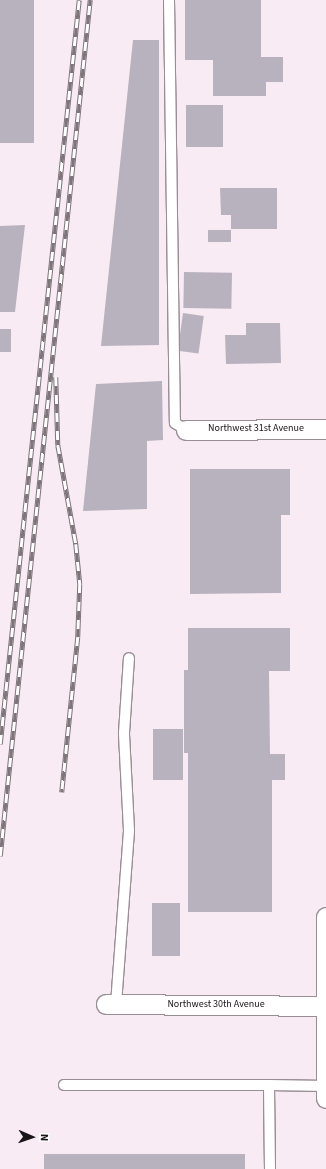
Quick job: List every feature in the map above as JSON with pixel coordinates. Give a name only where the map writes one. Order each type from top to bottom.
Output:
[{"type":"street","name":"Northwest 31st Avenue","points":[[186,430],[326,429]]},
{"type":"street","points":[[326,917],[326,1098]]},
{"type":"street","name":"Northwest 30th Avenue","points":[[111,1004],[326,1006]]},
{"type":"lane","points":[[169,0],[175,423],[186,430]]},
{"type":"lane","points":[[111,1004],[128,830],[124,734],[129,658]]},
{"type":"lane","points":[[64,1085],[326,1086]]},
{"type":"lane","points":[[269,1085],[270,1169]]},
{"type":"building","points":[[0,0],[34,0],[34,143],[0,143]]},
{"type":"building","points":[[185,0],[261,0],[261,57],[283,57],[283,82],[266,82],[266,96],[213,96],[213,60],[185,60]]},
{"type":"building","points":[[133,40],[159,40],[159,345],[101,346]]},
{"type":"building","points":[[186,105],[223,105],[223,147],[186,147]]},
{"type":"building","points":[[220,188],[277,188],[277,229],[231,229],[231,215],[221,215]]},
{"type":"building","points":[[25,225],[15,312],[0,312],[0,226]]},
{"type":"building","points":[[208,230],[231,230],[231,242],[208,242]]},
{"type":"building","points":[[184,272],[232,273],[231,309],[183,308]]},
{"type":"building","points":[[183,313],[204,316],[199,354],[178,351]]},
{"type":"building","points":[[246,323],[280,323],[281,363],[226,364],[225,335],[246,335]]},
{"type":"building","points":[[0,329],[11,329],[11,352],[0,352]]},
{"type":"building","points":[[162,381],[163,440],[147,441],[147,509],[83,511],[96,384]]},
{"type":"building","points":[[190,469],[290,469],[290,515],[281,515],[281,593],[190,594]]},
{"type":"building","points":[[188,628],[290,628],[290,671],[269,671],[270,754],[285,754],[285,780],[272,780],[272,912],[188,912],[188,753],[184,753],[184,670],[188,670]]},
{"type":"building","points":[[153,729],[183,729],[183,780],[153,780]]},
{"type":"building","points":[[152,903],[180,903],[180,956],[152,956]]},
{"type":"building","points":[[44,1154],[245,1154],[245,1169],[44,1169]]},
{"type":"railway","points":[[0,744],[79,0]]},
{"type":"railway","points":[[0,856],[90,0]]},
{"type":"railway","points":[[56,377],[58,445],[76,544],[80,584],[78,637],[62,792]]}]
